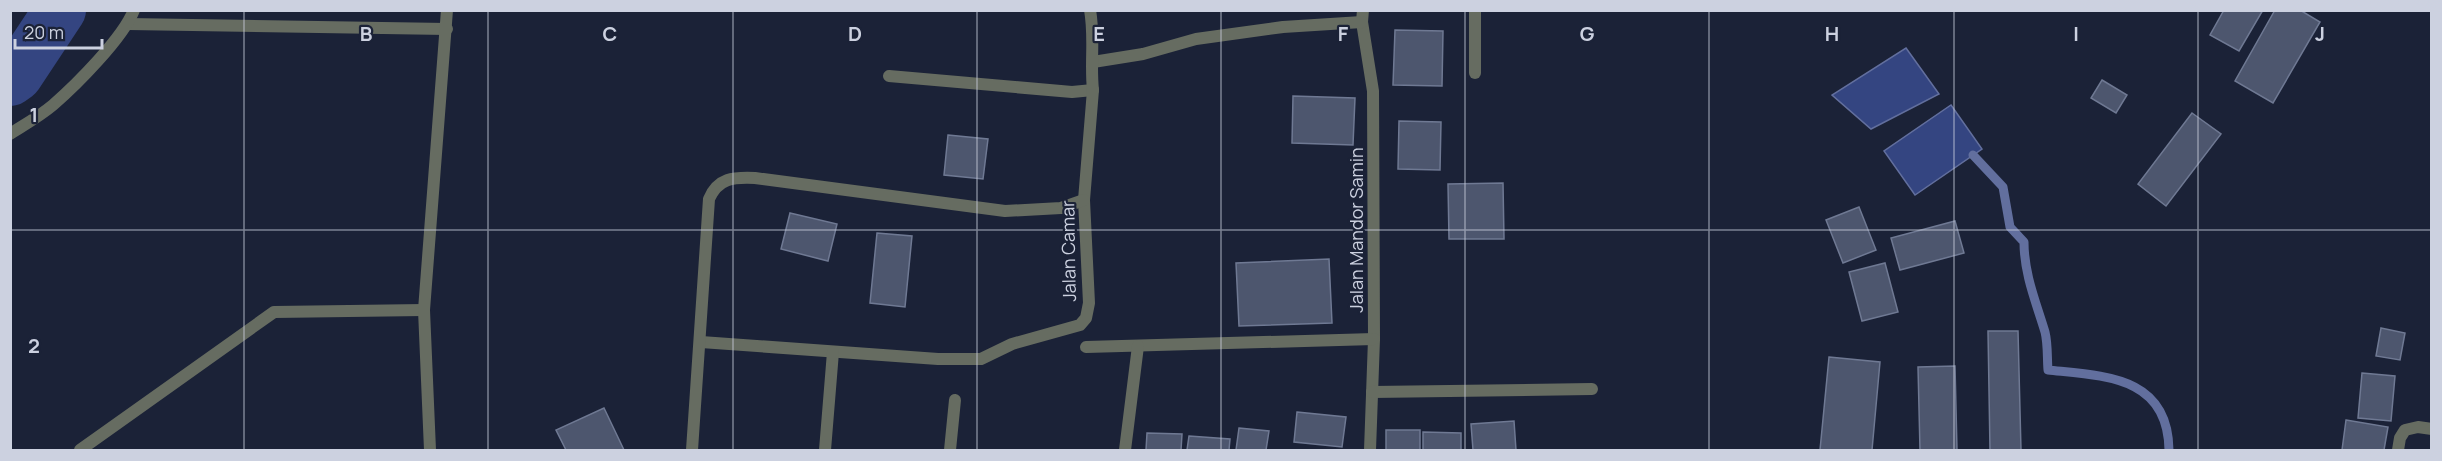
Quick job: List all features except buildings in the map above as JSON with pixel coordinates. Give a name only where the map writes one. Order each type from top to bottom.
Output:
[{"type":"street","points":[[10,134],[52,106],[128,24],[134,10]]},
{"type":"street","points":[[430,450],[424,310],[447,10]]},
{"type":"street","name":"Jalan Camar","points":[[701,342],[938,359],[981,359],[1012,344],[1080,325],[1086,318],[1089,303],[1084,200],[1093,90],[1091,72],[1094,32],[1090,10]]},
{"type":"street","points":[[1475,10],[1475,73]]},
{"type":"street","points":[[1093,62],[1143,54],[1196,39],[1362,16]]},
{"type":"street","name":"Jalan Mandor Samin","points":[[1362,16],[1373,91],[1374,339],[1370,450]]},
{"type":"street","points":[[128,24],[447,28]]},
{"type":"street","points":[[889,76],[1072,92],[1093,90]]},
{"type":"street","points":[[692,450],[709,199],[714,188],[723,180],[754,178],[1005,211],[1061,208],[1084,200]]},
{"type":"street","points":[[80,450],[274,312],[424,310]]},
{"type":"street","points":[[1086,347],[1374,339]]},
{"type":"street","points":[[1125,450],[1138,346]]},
{"type":"street","points":[[825,450],[833,352]]},
{"type":"street","points":[[1372,392],[1593,389]]},
{"type":"street","points":[[950,450],[955,400]]},
{"type":"street","points":[[2398,450],[2400,438],[2405,430],[2418,427],[2432,429]]},
{"type":"water","points":[[1906,48],[1939,94],[1871,129],[1832,95]]},
{"type":"water","points":[[1951,105],[1982,149],[1915,195],[1884,151]]},
{"type":"waterway","points":[[10,80],[17,75],[60,10]]},
{"type":"waterway","points":[[1973,155],[2003,187],[2010,227],[2024,242],[2028,277],[2046,337],[2048,370],[2111,378],[2130,384],[2158,407],[2166,426],[2169,450]]}]
